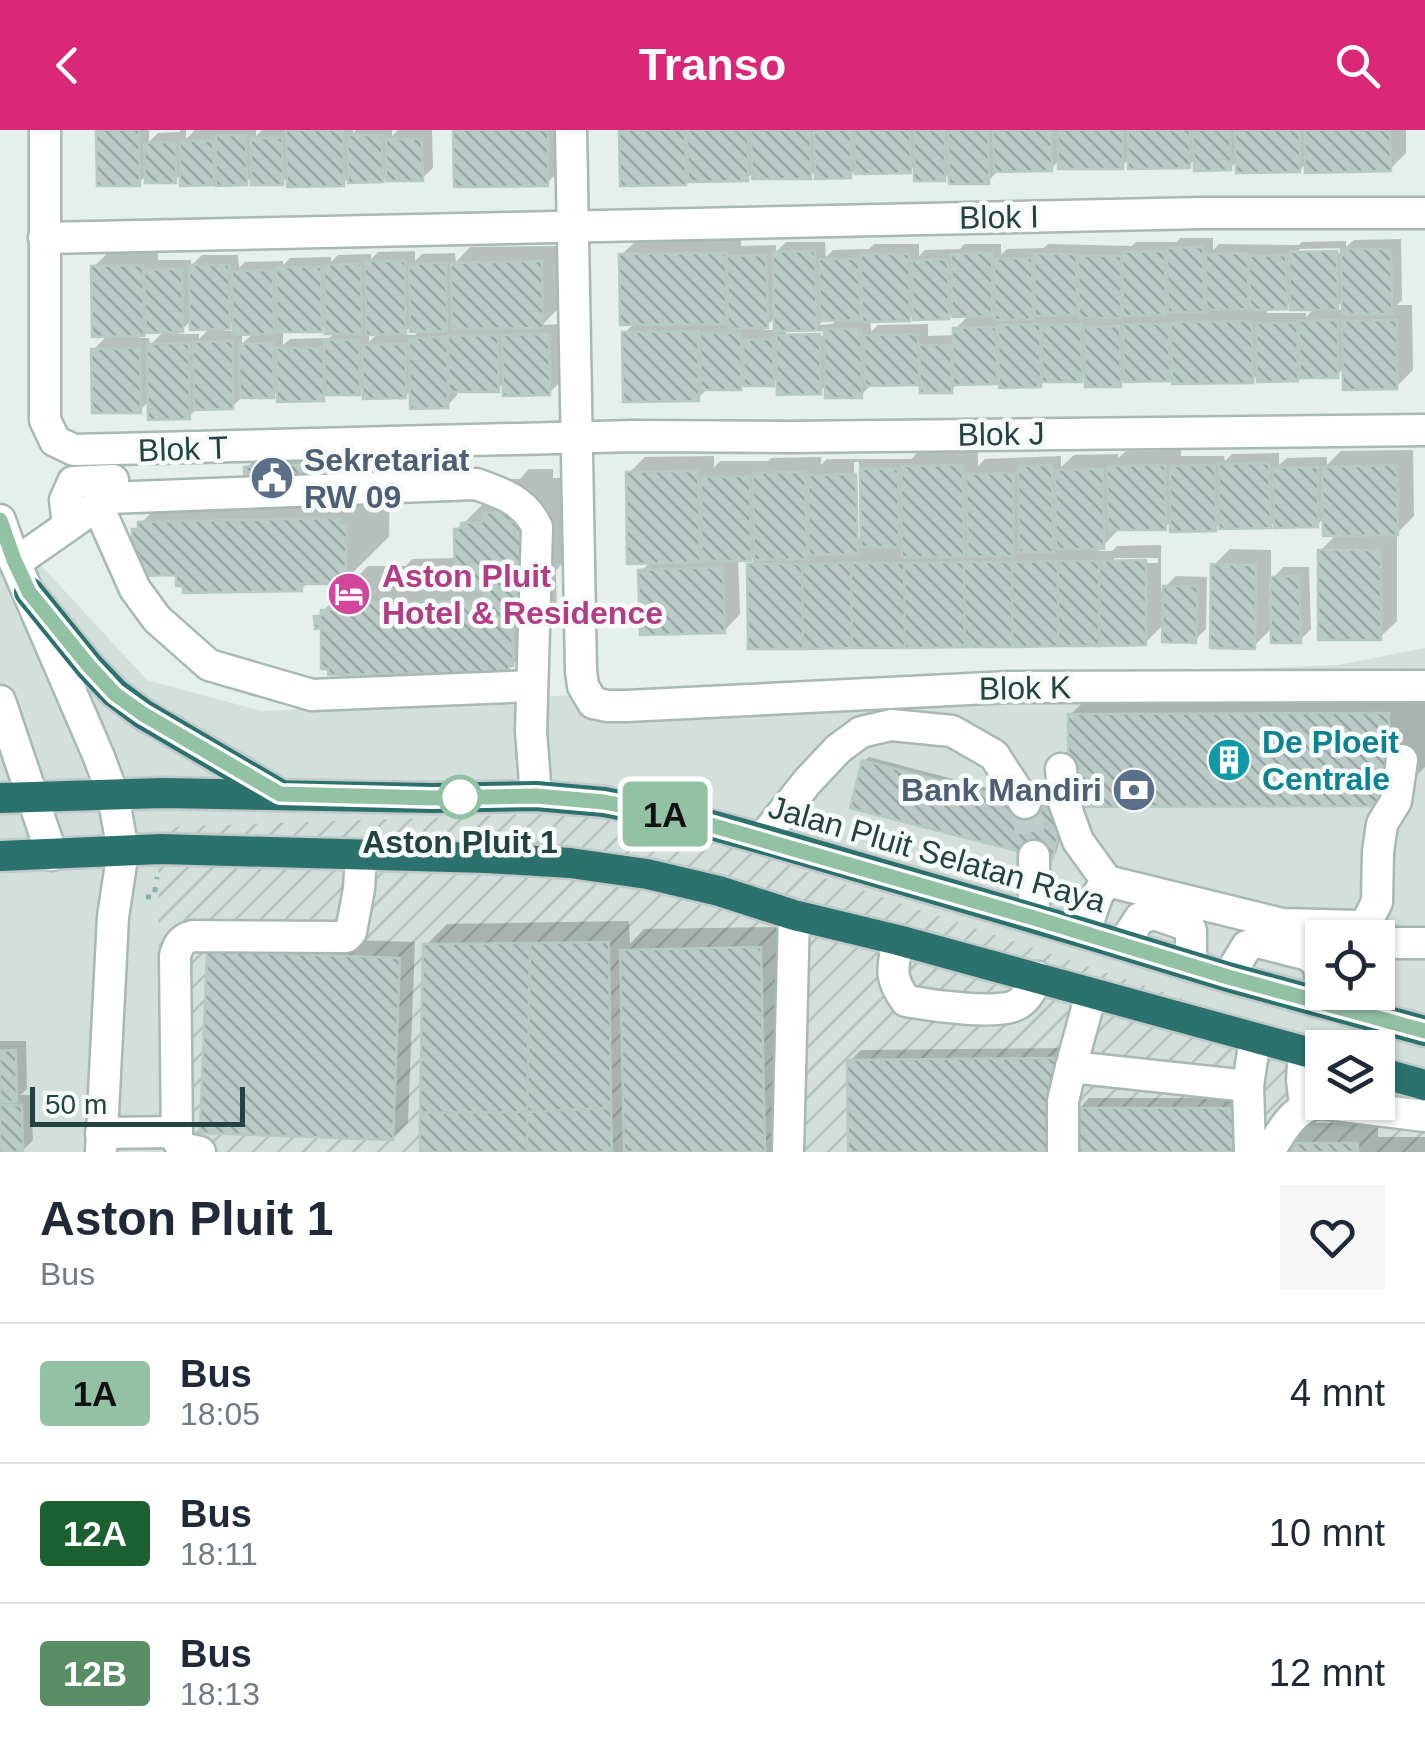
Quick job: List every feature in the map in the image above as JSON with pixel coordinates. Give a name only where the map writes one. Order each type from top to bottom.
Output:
[{"type":"highway","points":[[29,592],[115,694],[280,794]]},
{"type":"highway","name":"Jalan Pluit Selatan Raya","points":[[0,798],[163,793],[536,796],[604,802],[686,818],[1228,977],[1305,992]]},
{"type":"highway","points":[[0,856],[161,849],[570,863],[701,886],[1291,1047],[1309,1010]]},
{"type":"highway","name":"Jalan Pluit Selatan Raya","points":[[1364,1010],[1425,1031]]},
{"type":"highway","points":[[1395,1077],[1425,1085]]},
{"type":"street","points":[[44,130],[44,238]]},
{"type":"street","points":[[571,130],[576,438]]},
{"type":"street","name":"Blok I","points":[[44,238],[1182,214],[1425,213]]},
{"type":"street","name":"Blok T","points":[[44,238],[45,420],[56,442],[67,448],[82,452],[576,438]]},
{"type":"street","name":"Blok J","points":[[576,438],[1425,430]]},
{"type":"street","name":"Blok K","points":[[576,438],[581,680],[593,703],[626,706],[1010,687],[1425,686]]},
{"type":"street","points":[[105,492],[108,498],[476,484],[508,495],[531,515],[536,528],[531,732],[536,796]]},
{"type":"street","points":[[15,563],[105,492]]},
{"type":"street","points":[[105,492],[136,589],[157,619],[209,665],[312,695],[532,686]]},
{"type":"street","points":[[0,520],[99,757],[112,795],[122,851],[112,917],[101,1142],[177,1132]]},
{"type":"street","points":[[0,701],[52,854]]},
{"type":"street","points":[[762,839],[838,748],[861,732],[891,725],[952,732],[994,755],[1025,803]]},
{"type":"street","points":[[1375,920],[1382,824],[1396,801],[1402,760]]},
{"type":"street","points":[[1061,769],[1064,802],[1078,841],[1107,881],[1282,924],[1305,925]]},
{"type":"street","points":[[200,1152],[183,1148],[177,1140],[178,945],[192,936],[346,937],[351,932],[361,854]]},
{"type":"street","points":[[1034,856],[1034,918]]},
{"type":"street","points":[[1084,932],[1107,881]]},
{"type":"street","points":[[788,1152],[794,914]]},
{"type":"street","points":[[898,940],[893,969],[895,986],[906,1000],[992,1009],[1016,1006],[1028,995],[1037,977]]},
{"type":"street","points":[[1228,977],[1246,946],[1258,942],[1305,954]]},
{"type":"street","points":[[1395,942],[1425,942]]},
{"type":"street","points":[[1064,1152],[1064,1101],[1091,994]]},
{"type":"street","points":[[1072,1067],[1248,1086],[1291,1047],[1305,1105],[1284,1127],[1270,1152]]},
{"type":"street","points":[[1248,1086],[1250,1152]]},
{"type":"street","points":[[1395,1112],[1425,1116]]},
{"type":"shaded area","points":[[0,521],[147,680],[262,711],[1338,665],[1425,648],[1425,1081],[1395,1071],[1395,1030],[1305,1030],[1305,1040],[627,811],[159,827],[160,1152],[0,1152]]},
{"type":"shaded area","points":[[627,811],[1305,1040],[1305,1120],[1395,1120],[1395,1071],[1425,1081],[1425,1152],[160,1152],[158,827]]},
{"type":"building","points":[[96,130],[139,130],[140,186],[97,186]]},
{"type":"building","points":[[286,130],[343,130],[344,186],[287,187]]},
{"type":"building","points":[[453,130],[548,130],[548,186],[454,187]]},
{"type":"building","points":[[619,130],[685,130],[686,185],[620,186]]},
{"type":"building","points":[[687,130],[748,130],[748,181],[688,182]]},
{"type":"building","points":[[751,130],[810,130],[811,179],[752,179]]},
{"type":"building","points":[[814,130],[851,130],[851,178],[815,179]]},
{"type":"building","points":[[854,130],[910,130],[911,173],[855,174]]},
{"type":"building","points":[[914,130],[945,130],[945,181],[914,181]]},
{"type":"building","points":[[948,130],[988,130],[989,184],[949,184]]},
{"type":"building","points":[[993,130],[1051,130],[1052,171],[994,172]]},
{"type":"building","points":[[1058,130],[1123,130],[1123,169],[1058,169]]},
{"type":"building","points":[[1128,130],[1190,130],[1190,168],[1128,169]]},
{"type":"building","points":[[1193,130],[1230,130],[1231,170],[1194,171]]},
{"type":"building","points":[[1235,130],[1300,130],[1300,172],[1236,173]]},
{"type":"building","points":[[1305,130],[1390,130],[1391,171],[1305,173]]},
{"type":"building","points":[[216,135],[246,135],[247,185],[216,186]]},
{"type":"building","points":[[347,135],[382,135],[383,182],[348,183]]},
{"type":"building","points":[[251,138],[282,138],[283,185],[251,185]]},
{"type":"building","points":[[386,139],[422,139],[423,181],[386,181]]},
{"type":"building","points":[[180,141],[213,141],[214,185],[180,186]]},
{"type":"building","points":[[176,142],[176,183],[145,183],[144,143]]},
{"type":"building","points":[[1203,247],[1204,312],[1168,312],[1167,248]]},
{"type":"building","points":[[1341,249],[1391,249],[1392,314],[1342,314]]},
{"type":"building","points":[[815,251],[817,330],[774,331],[773,252]]},
{"type":"building","points":[[1165,251],[1166,315],[1123,316],[1122,252]]},
{"type":"building","points":[[1337,251],[1338,310],[1290,310],[1289,252]]},
{"type":"building","points":[[726,253],[726,324],[620,325],[619,254]]},
{"type":"building","points":[[992,253],[992,316],[952,317],[951,254]]},
{"type":"building","points":[[1248,253],[1248,309],[1206,310],[1206,254]]},
{"type":"building","points":[[861,254],[909,254],[910,321],[862,322]]},
{"type":"building","points":[[1034,254],[1076,254],[1077,315],[1035,316]]},
{"type":"building","points":[[766,255],[768,328],[728,329],[727,256]]},
{"type":"building","points":[[1286,255],[1287,309],[1250,310],[1249,256]]},
{"type":"building","points":[[1078,256],[1121,256],[1121,318],[1079,318]]},
{"type":"building","points":[[1032,258],[1033,319],[995,320],[994,259]]},
{"type":"building","points":[[819,259],[859,259],[860,320],[820,321]]},
{"type":"building","points":[[948,259],[949,319],[913,320],[912,260]]},
{"type":"building","points":[[365,261],[405,261],[406,334],[366,335]]},
{"type":"building","points":[[542,261],[543,328],[452,329],[451,263]]},
{"type":"building","points":[[446,263],[447,331],[410,332],[409,264]]},
{"type":"building","points":[[361,264],[362,334],[325,334],[324,265]]},
{"type":"building","points":[[143,265],[144,336],[92,337],[91,266]]},
{"type":"building","points":[[189,265],[229,265],[230,329],[190,330]]},
{"type":"building","points":[[276,267],[321,267],[322,332],[277,332]]},
{"type":"building","points":[[182,269],[183,332],[146,333],[144,270]]},
{"type":"building","points":[[273,270],[274,334],[233,335],[232,271]]},
{"type":"building","points":[[1338,320],[1338,378],[1300,378],[1299,321]]},
{"type":"building","points":[[1397,320],[1397,389],[1343,390],[1342,321]]},
{"type":"building","points":[[1252,321],[1253,383],[1172,384],[1171,322]]},
{"type":"building","points":[[1256,323],[1297,323],[1298,381],[1257,382]]},
{"type":"building","points":[[1040,324],[1041,387],[999,388],[998,325]]},
{"type":"building","points":[[1081,324],[1082,382],[1042,382],[1042,325]]},
{"type":"building","points":[[1123,324],[1169,324],[1170,381],[1124,382]]},
{"type":"building","points":[[1120,326],[1121,387],[1085,387],[1084,327]]},
{"type":"building","points":[[996,327],[997,384],[953,385],[953,328]]},
{"type":"building","points":[[824,329],[861,329],[862,398],[825,398]]},
{"type":"building","points":[[698,331],[699,401],[623,402],[622,332]]},
{"type":"building","points":[[700,333],[741,333],[741,390],[701,390]]},
{"type":"building","points":[[549,334],[550,395],[503,396],[502,335]]},
{"type":"building","points":[[820,334],[821,394],[777,395],[776,335]]},
{"type":"building","points":[[918,334],[919,385],[865,386],[864,335]]},
{"type":"building","points":[[498,335],[499,392],[449,392],[448,336]]},
{"type":"building","points":[[447,337],[448,408],[410,409],[409,338]]},
{"type":"building","points":[[773,339],[774,386],[744,386],[743,340]]},
{"type":"building","points":[[324,340],[359,340],[360,395],[325,395]]},
{"type":"building","points":[[233,341],[233,409],[194,410],[193,342]]},
{"type":"building","points":[[189,343],[190,419],[148,420],[147,344]]},
{"type":"building","points":[[273,343],[274,398],[240,398],[239,344]]},
{"type":"building","points":[[406,344],[406,398],[363,399],[362,345]]},
{"type":"building","points":[[919,345],[951,345],[952,393],[920,393]]},
{"type":"building","points":[[140,348],[141,413],[92,413],[91,349]]},
{"type":"building","points":[[276,348],[323,348],[324,401],[277,402]]},
{"type":"building","points":[[1269,463],[1271,528],[1219,529],[1219,464]]},
{"type":"building","name":"Sekretariat RW 09","points":[[299,465],[300,489],[245,491],[244,467]]},
{"type":"building","points":[[963,465],[964,557],[902,557],[901,466]]},
{"type":"building","points":[[1052,465],[1053,552],[1019,552],[1018,466]]},
{"type":"building","points":[[1165,465],[1166,530],[1108,530],[1107,466]]},
{"type":"building","points":[[1215,465],[1216,531],[1170,532],[1170,466]]},
{"type":"building","points":[[1397,465],[1398,535],[1323,536],[1322,467]]},
{"type":"building","points":[[1318,467],[1318,527],[1274,528],[1273,468]]},
{"type":"building","points":[[860,469],[898,469],[899,547],[861,547]]},
{"type":"building","points":[[1103,469],[1104,549],[1056,549],[1055,470]]},
{"type":"building","points":[[698,471],[700,562],[627,564],[626,472]]},
{"type":"building","points":[[805,472],[807,559],[754,560],[753,473]]},
{"type":"building","points":[[1013,473],[1014,556],[968,557],[966,474]]},
{"type":"building","points":[[856,474],[858,554],[809,555],[808,475]]},
{"type":"building","points":[[750,476],[751,561],[702,561],[701,477]]},
{"type":"building","points":[[510,512],[510,522],[526,527],[522,608],[512,608],[513,666],[509,666],[509,672],[328,675],[328,669],[321,669],[321,628],[315,629],[314,616],[321,616],[321,610],[366,609],[365,603],[474,601],[474,607],[484,607],[484,590],[462,590],[462,583],[455,584],[454,529],[461,528],[461,523],[482,522],[482,513]]},
{"type":"building","points":[[340,518],[340,525],[347,525],[345,584],[302,584],[302,591],[183,593],[183,586],[176,586],[176,575],[139,576],[139,555],[132,556],[132,529],[138,529],[138,522]]},
{"type":"building","points":[[1318,550],[1381,550],[1381,640],[1318,640]]},
{"type":"building","points":[[1146,560],[1146,645],[1099,646],[1099,561]]},
{"type":"building","points":[[1058,561],[1058,646],[1012,647],[1012,562]]},
{"type":"building","points":[[1058,561],[1099,561],[1099,646],[1058,646]]},
{"type":"building","points":[[964,562],[965,647],[905,648],[904,563]]},
{"type":"building","points":[[964,562],[1012,562],[1012,647],[965,647]]},
{"type":"building","points":[[851,563],[852,648],[803,649],[802,564]]},
{"type":"building","points":[[851,563],[904,563],[905,648],[852,648]]},
{"type":"building","points":[[747,564],[802,564],[803,649],[748,649]]},
{"type":"building","points":[[1211,564],[1256,565],[1255,649],[1210,648]]},
{"type":"building","points":[[723,567],[725,633],[640,635],[638,570]]},
{"type":"building","points":[[1299,576],[1301,643],[1271,643],[1270,577]]},
{"type":"building","points":[[1163,586],[1198,586],[1196,643],[1162,642]]},
{"type":"building","name":"De Ploeit Centrale","points":[[1389,713],[1390,806],[1068,807],[1068,714]]},
{"type":"building","points":[[862,760],[1064,813],[1052,860],[850,808]]},
{"type":"building","points":[[609,942],[611,1108],[527,1112],[530,943]]},
{"type":"building","points":[[530,943],[527,1112],[420,1113],[423,944]]},
{"type":"building","points":[[761,947],[765,1152],[624,1152],[620,950]]},
{"type":"building","points":[[207,951],[400,958],[393,1140],[200,1133]]},
{"type":"building","points":[[16,1050],[17,1102],[0,1102],[0,1051]]},
{"type":"building","points":[[1056,1058],[1057,1152],[848,1152],[847,1060]]},
{"type":"building","points":[[0,1105],[22,1105],[23,1152],[0,1152]]},
{"type":"building","points":[[611,1108],[612,1152],[527,1152],[527,1112]]},
{"type":"building","points":[[1076,1108],[1242,1108],[1242,1152],[1076,1152]]},
{"type":"building","points":[[527,1112],[527,1152],[420,1152],[420,1113]]},
{"type":"building","points":[[1284,1143],[1358,1143],[1358,1152],[1284,1152]]},
{"type":"tunnel","points":[[1025,803],[1034,856]]},
{"type":"bus line","name":"1A","points":[[0,520],[29,592],[115,694],[280,794],[536,796],[604,802],[686,818],[1425,1031]]},
{"type":"place","name":"Sekretariat RW 09","points":[[272,478]]},
{"type":"place","name":"Aston Pluit Hotel & Residence","points":[[349,594]]},
{"type":"place","name":"De Ploeit Centrale","points":[[1229,760]]},
{"type":"place","name":"Bank Mandiri","points":[[1134,790]]},
{"type":"place","name":"Aston Pluit 1","points":[[460,797]]}]
